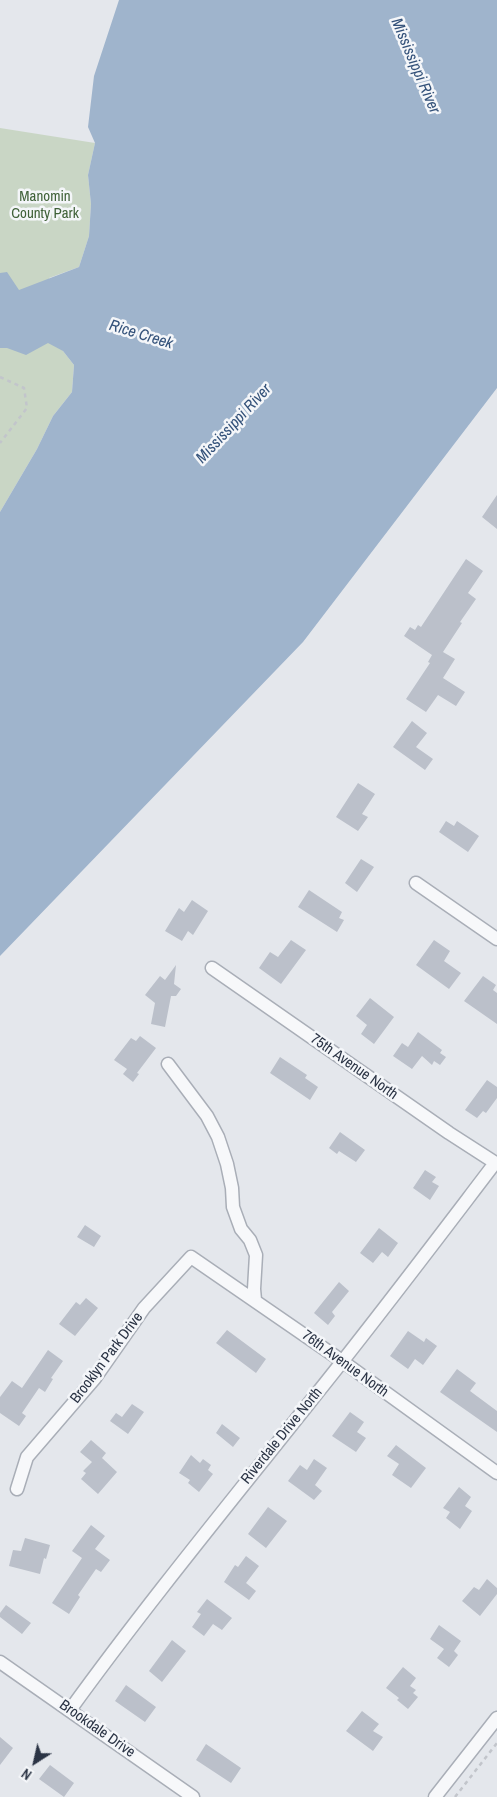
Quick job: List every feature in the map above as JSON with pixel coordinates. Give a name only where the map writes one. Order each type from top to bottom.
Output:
[{"type":"street","points":[[416,883],[497,939]]},
{"type":"street","name":"75th Avenue North","points":[[212,968],[496,1164]]},
{"type":"street","points":[[168,1064],[207,1116],[218,1137],[227,1164],[234,1207],[241,1229],[250,1240],[256,1255],[255,1300]]},
{"type":"street","name":"Riverdale Drive North","points":[[70,1710],[111,1653],[171,1576],[496,1164]]},
{"type":"street","name":"76th Avenue North","points":[[191,1257],[342,1361],[497,1474]]},
{"type":"street","name":"Brooklyn Park Drive","points":[[18,1489],[27,1457],[95,1378],[144,1308],[191,1257]]},
{"type":"street","name":"Brookdale Drive","points":[[0,1662],[193,1797]]},
{"type":"street","points":[[436,1797],[497,1718]]},
{"type":"path","points":[[0,377],[24,388],[27,408],[0,442]]},
{"type":"path","points":[[455,1797],[497,1743]]},
{"type":"green space","name":"Manomin County Park","points":[[0,128],[95,143],[88,175],[91,204],[89,236],[79,267],[49,278],[63,351],[74,365],[72,392],[53,416],[37,449],[0,512]]},
{"type":"water","points":[[119,0],[497,0],[497,388],[303,642],[0,956],[0,512],[37,449],[53,416],[72,392],[74,365],[63,351],[48,343],[26,355],[7,348],[0,348],[0,273],[7,272],[19,290],[79,267],[89,236],[91,204],[88,175],[95,143],[88,127],[94,76]]},
{"type":"building","points":[[497,495],[497,529],[482,517]]},
{"type":"building","points":[[466,559],[483,571],[468,593],[476,599],[443,652],[455,659],[443,678],[465,692],[456,706],[438,695],[426,712],[406,699],[430,663],[428,662],[432,655],[404,636],[410,627],[415,630],[418,625],[421,627]]},
{"type":"building","points":[[412,721],[427,733],[416,747],[433,759],[425,770],[393,747]]},
{"type":"building","points":[[358,783],[375,794],[362,814],[368,817],[358,831],[336,817]]},
{"type":"building","points":[[446,821],[454,826],[457,821],[479,836],[468,852],[439,832]]},
{"type":"building","points":[[361,859],[374,867],[357,892],[345,883]]},
{"type":"building","points":[[309,890],[342,912],[339,918],[344,920],[337,932],[298,907]]},
{"type":"building","points":[[192,900],[208,911],[193,935],[188,931],[182,941],[165,931],[179,908],[184,912]]},
{"type":"building","points":[[291,940],[306,950],[281,984],[259,968],[270,952],[278,957]]},
{"type":"building","points":[[434,940],[450,951],[444,961],[461,973],[449,989],[416,965]]},
{"type":"building","points":[[176,965],[174,984],[181,989],[176,996],[171,996],[165,1027],[151,1024],[155,1003],[145,995],[160,976],[165,980]]},
{"type":"building","points":[[483,976],[496,985],[493,990],[497,993],[497,1024],[464,1001]]},
{"type":"building","points":[[370,998],[394,1017],[374,1044],[361,1034],[367,1025],[356,1016]]},
{"type":"building","points":[[418,1032],[442,1050],[440,1053],[446,1057],[440,1065],[434,1061],[432,1065],[422,1056],[412,1069],[393,1056],[402,1043],[408,1047]]},
{"type":"building","points":[[140,1036],[156,1048],[137,1073],[139,1074],[133,1082],[123,1074],[127,1069],[114,1060],[131,1038],[136,1041]]},
{"type":"building","points":[[280,1057],[307,1075],[305,1078],[318,1087],[310,1100],[270,1073]]},
{"type":"building","points":[[487,1080],[497,1087],[497,1098],[486,1113],[483,1111],[477,1118],[465,1110]]},
{"type":"building","points":[[340,1132],[365,1150],[356,1162],[339,1151],[337,1154],[329,1148]]},
{"type":"building","points":[[425,1170],[436,1177],[432,1182],[439,1186],[430,1200],[413,1188]]},
{"type":"building","points":[[85,1225],[101,1236],[94,1247],[77,1237]]},
{"type":"building","points":[[379,1228],[398,1243],[388,1257],[382,1252],[373,1263],[360,1253]]},
{"type":"building","points":[[339,1282],[349,1291],[332,1312],[335,1316],[328,1325],[314,1313]]},
{"type":"building","points":[[86,1298],[98,1308],[75,1336],[59,1324],[76,1302],[80,1305]]},
{"type":"building","points":[[227,1330],[266,1359],[256,1373],[216,1343]]},
{"type":"building","points":[[408,1331],[424,1342],[426,1338],[437,1346],[423,1365],[415,1359],[408,1369],[390,1356]]},
{"type":"building","points":[[48,1350],[63,1361],[51,1378],[53,1379],[45,1392],[39,1388],[22,1413],[26,1416],[19,1426],[0,1413],[0,1397],[12,1381],[22,1388]]},
{"type":"building","points":[[457,1369],[476,1383],[470,1391],[497,1411],[497,1432],[440,1392]]},
{"type":"building","points":[[132,1404],[144,1412],[128,1434],[110,1421],[116,1413],[122,1417]]},
{"type":"building","points":[[350,1412],[364,1422],[357,1432],[366,1438],[356,1452],[332,1436]]},
{"type":"building","points":[[222,1424],[240,1438],[233,1447],[216,1433]]},
{"type":"building","points":[[91,1440],[106,1453],[102,1458],[117,1472],[98,1494],[81,1479],[86,1473],[83,1471],[92,1462],[80,1452]]},
{"type":"building","points":[[396,1445],[426,1468],[411,1488],[392,1475],[399,1464],[387,1456]]},
{"type":"building","points":[[191,1455],[200,1463],[203,1459],[211,1465],[208,1470],[213,1474],[199,1492],[188,1483],[190,1480],[179,1473]]},
{"type":"building","points":[[314,1459],[327,1468],[315,1485],[322,1491],[314,1500],[288,1481],[300,1465],[307,1470]]},
{"type":"building","points":[[459,1487],[471,1497],[465,1506],[472,1511],[460,1529],[446,1518],[450,1512],[443,1508]]},
{"type":"building","points":[[268,1507],[287,1521],[266,1548],[248,1534]]},
{"type":"building","points":[[91,1525],[105,1536],[95,1549],[110,1560],[101,1572],[96,1569],[78,1595],[80,1597],[69,1614],[52,1603],[82,1558],[72,1551]]},
{"type":"building","points":[[25,1538],[50,1545],[40,1574],[9,1566],[13,1550],[21,1551]]},
{"type":"building","points":[[246,1556],[259,1566],[246,1583],[256,1591],[249,1600],[224,1582],[235,1565],[238,1567]]},
{"type":"building","points":[[487,1579],[497,1588],[497,1594],[480,1616],[462,1601],[474,1587],[479,1590]]},
{"type":"building","points":[[207,1599],[232,1618],[222,1630],[213,1624],[204,1636],[192,1627],[201,1614],[197,1612]]},
{"type":"building","points":[[6,1605],[31,1623],[22,1634],[0,1617],[0,1613]]},
{"type":"building","points":[[439,1625],[461,1641],[454,1651],[458,1655],[449,1667],[437,1658],[444,1649],[430,1639]]},
{"type":"building","points":[[172,1640],[186,1651],[162,1682],[149,1671]]},
{"type":"building","points":[[403,1667],[416,1678],[410,1686],[416,1690],[413,1693],[418,1697],[408,1709],[397,1700],[399,1698],[386,1688]]},
{"type":"building","points":[[126,1685],[156,1707],[145,1722],[115,1701]]},
{"type":"building","points":[[362,1711],[379,1724],[373,1731],[383,1737],[373,1751],[346,1731]]},
{"type":"building","points":[[0,1737],[13,1748],[0,1765]]},
{"type":"building","points":[[206,1744],[241,1768],[231,1783],[196,1760]]},
{"type":"building","points":[[50,1765],[74,1783],[64,1797],[39,1779]]},
{"type":"water label","name":"Mississippi River","points":[[415,66]]},
{"type":"water label","name":"Rice Creek","points":[[141,335]]},
{"type":"water label","name":"Mississippi River","points":[[234,424]]}]
